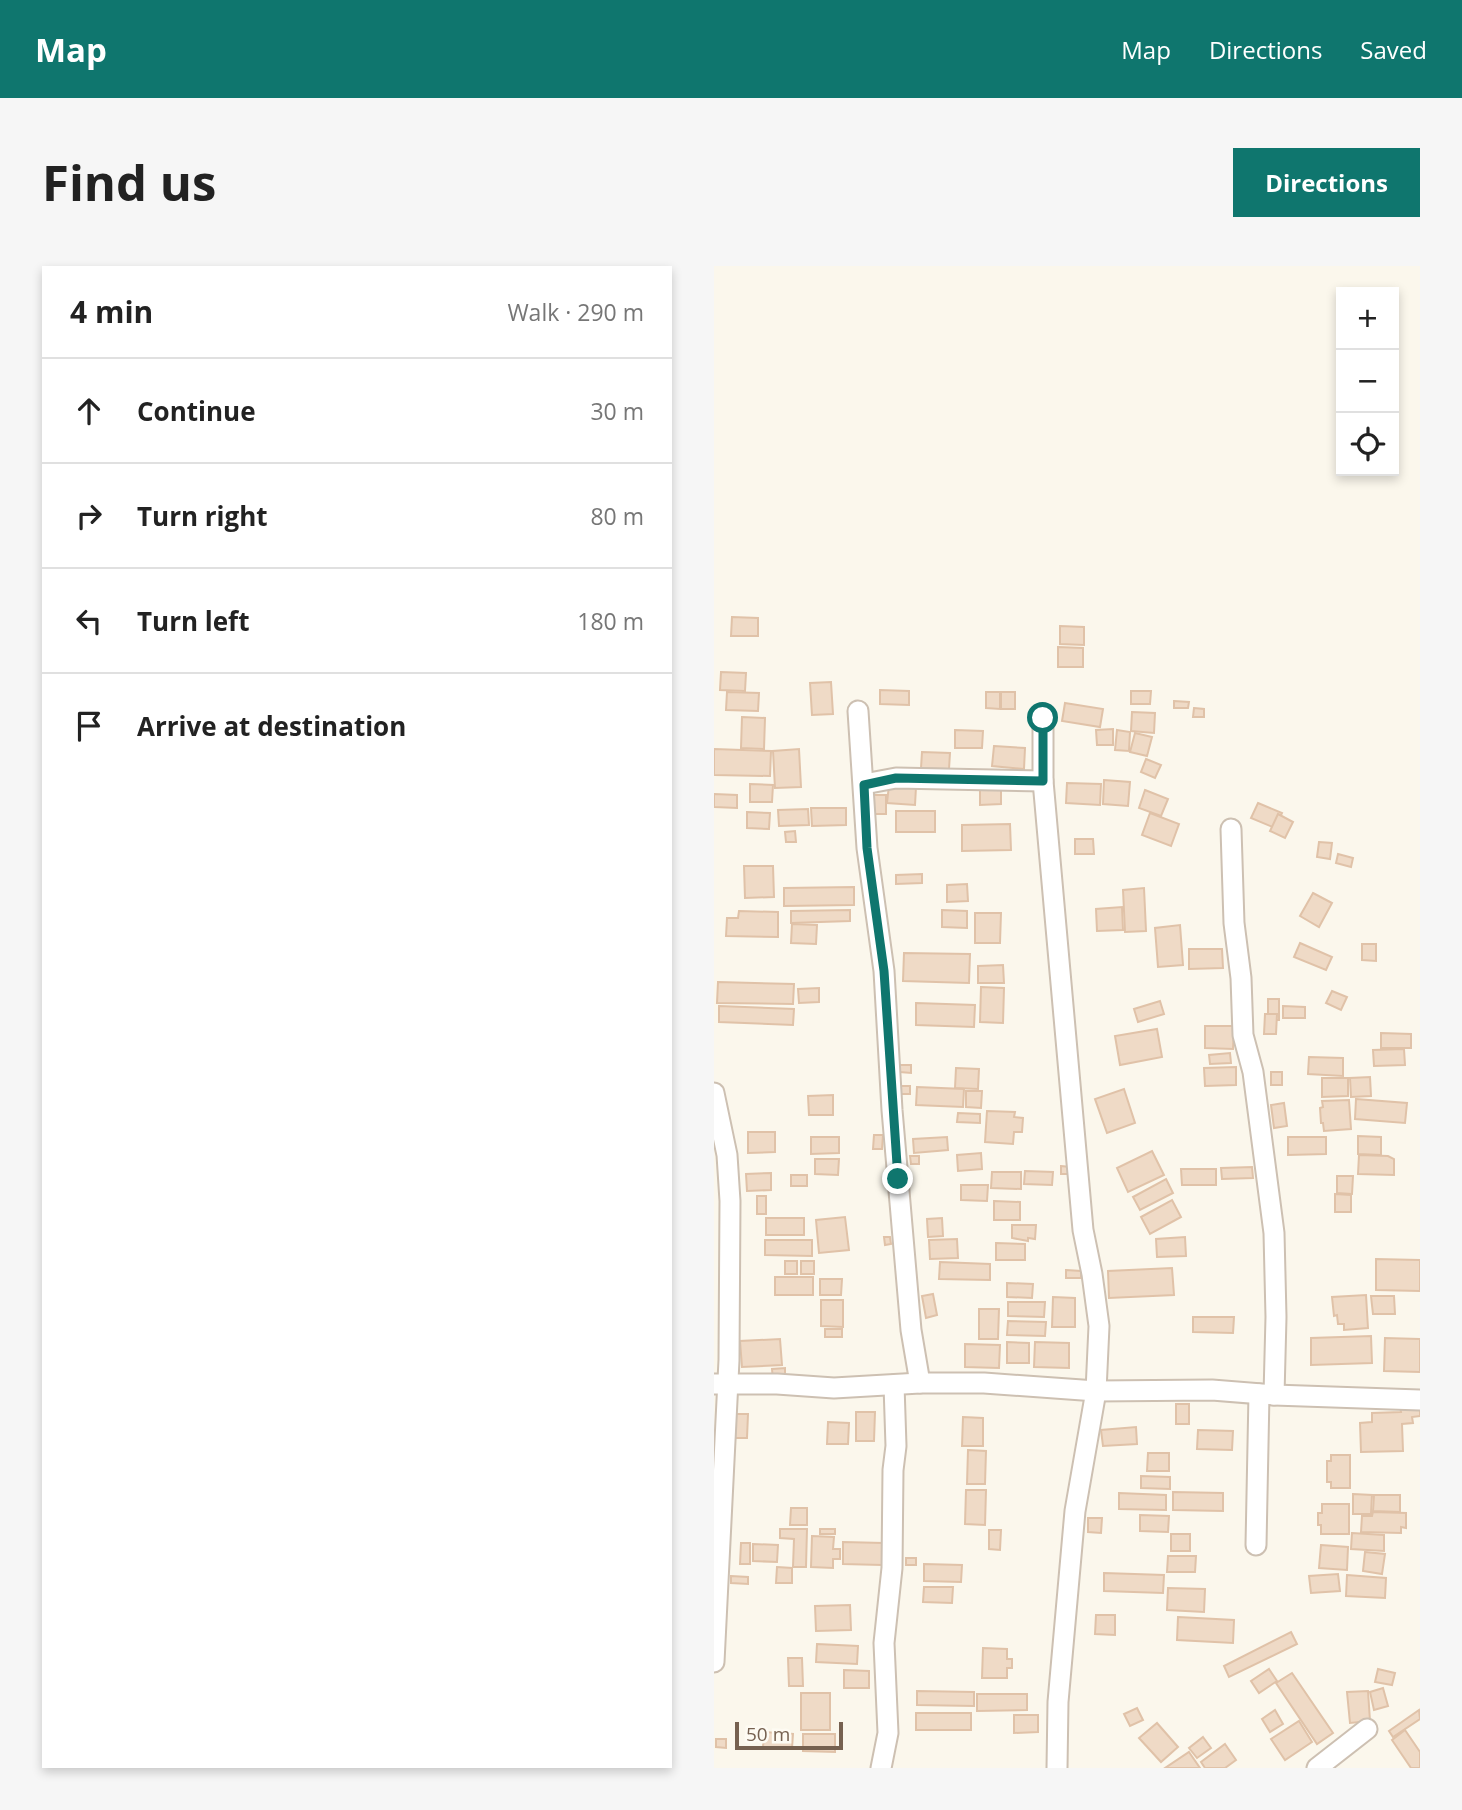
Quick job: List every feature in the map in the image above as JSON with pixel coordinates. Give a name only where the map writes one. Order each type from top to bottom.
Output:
[{"type":"street","points":[[858,711],[867,848],[884,971],[892,1110],[911,1330],[920,1383]]},
{"type":"street","points":[[1043,718],[1043,781],[1083,1230],[1093,1274],[1099,1326],[1096,1391],[1075,1511],[1058,1702],[1057,1768]]},
{"type":"street","points":[[864,785],[896,778],[1043,781]]},
{"type":"street","points":[[1231,829],[1234,923],[1241,978],[1243,1035],[1253,1072],[1273,1233],[1276,1317],[1267,1395],[1256,1545]]},
{"type":"street","points":[[714,1093],[727,1155],[722,1200],[721,1383],[714,1662]]},
{"type":"street","points":[[721,1383],[834,1388],[920,1383],[984,1383],[1096,1391],[1212,1390],[1267,1395],[1420,1400]]},
{"type":"street","points":[[881,1768],[888,1733],[884,1643],[892,1568],[893,1470],[896,1446],[894,1385]]},
{"type":"street","points":[[1317,1768],[1367,1728]]},
{"type":"building","points":[[732,617],[758,618],[758,636],[731,636]]},
{"type":"building","points":[[1060,626],[1084,627],[1084,645],[1060,644]]},
{"type":"building","points":[[1058,647],[1083,648],[1083,667],[1058,667]]},
{"type":"building","points":[[721,672],[746,673],[745,691],[720,690]]},
{"type":"building","points":[[831,682],[833,714],[812,715],[810,683]]},
{"type":"building","points":[[880,690],[909,691],[909,705],[880,704]]},
{"type":"building","points":[[1131,691],[1151,691],[1150,704],[1131,704]]},
{"type":"building","points":[[727,692],[759,693],[758,711],[726,710]]},
{"type":"building","points":[[986,692],[1000,692],[1000,709],[986,708]]},
{"type":"building","points":[[1001,692],[1015,692],[1015,709],[1001,709]]},
{"type":"building","points":[[1174,701],[1189,702],[1188,708],[1174,708]]},
{"type":"building","points":[[1065,703],[1103,709],[1100,727],[1062,721]]},
{"type":"building","points":[[1194,708],[1204,709],[1204,717],[1193,717]]},
{"type":"building","points":[[1132,712],[1155,713],[1154,733],[1131,731]]},
{"type":"building","points":[[742,717],[765,718],[764,749],[741,748]]},
{"type":"building","points":[[1113,729],[1113,745],[1097,745],[1096,730]]},
{"type":"building","points":[[955,730],[983,731],[982,748],[955,748]]},
{"type":"building","points":[[1117,730],[1130,732],[1129,751],[1115,750]]},
{"type":"building","points":[[1135,733],[1152,737],[1147,756],[1130,752]]},
{"type":"building","points":[[994,746],[1025,748],[1024,769],[992,766]]},
{"type":"building","points":[[714,749],[771,751],[770,776],[714,775]]},
{"type":"building","points":[[799,749],[801,787],[775,788],[773,751]]},
{"type":"building","points":[[922,752],[950,753],[949,769],[921,768]]},
{"type":"building","points":[[1146,759],[1161,765],[1155,778],[1141,772]]},
{"type":"building","points":[[1104,780],[1130,782],[1128,806],[1103,804]]},
{"type":"building","points":[[1067,783],[1101,784],[1100,805],[1066,803]]},
{"type":"building","points":[[750,784],[773,785],[772,802],[750,802]]},
{"type":"building","points":[[889,785],[916,787],[915,805],[887,803]]},
{"type":"building","points":[[980,788],[1001,788],[1001,804],[980,805]]},
{"type":"building","points":[[1145,790],[1168,799],[1161,816],[1139,808]]},
{"type":"building","points":[[714,794],[737,795],[737,808],[714,807]]},
{"type":"building","points":[[873,795],[886,795],[886,814],[874,814]]},
{"type":"building","points":[[1258,803],[1282,813],[1275,828],[1251,818]]},
{"type":"building","points":[[811,808],[846,808],[846,825],[812,826]]},
{"type":"building","points":[[808,809],[809,825],[779,826],[778,810]]},
{"type":"building","points":[[896,811],[935,811],[935,832],[896,832]]},
{"type":"building","points":[[747,812],[770,813],[769,829],[747,828]]},
{"type":"building","points":[[1150,813],[1179,824],[1171,846],[1142,835]]},
{"type":"building","points":[[1278,814],[1293,822],[1285,838],[1270,831]]},
{"type":"building","points":[[1010,824],[1011,850],[962,851],[962,825]]},
{"type":"building","points":[[795,831],[796,842],[786,842],[785,832]]},
{"type":"building","points":[[1075,839],[1093,839],[1094,854],[1075,854]]},
{"type":"building","points":[[1319,842],[1332,843],[1330,859],[1317,857]]},
{"type":"building","points":[[1338,854],[1353,858],[1351,867],[1336,863]]},
{"type":"building","points":[[744,866],[773,866],[774,897],[745,898]]},
{"type":"building","points":[[922,874],[922,883],[896,884],[896,875]]},
{"type":"building","points":[[967,884],[968,901],[947,902],[947,885]]},
{"type":"building","points":[[854,887],[854,905],[784,906],[784,888]]},
{"type":"building","points":[[1144,888],[1146,931],[1125,932],[1123,890]]},
{"type":"building","points":[[1313,893],[1332,903],[1319,927],[1300,916]]},
{"type":"building","points":[[1122,907],[1123,930],[1097,931],[1096,909]]},
{"type":"building","points":[[850,910],[850,921],[791,923],[791,911]]},
{"type":"building","points":[[942,910],[967,911],[967,928],[942,927]]},
{"type":"building","points":[[739,911],[778,912],[778,937],[726,936],[727,918],[738,918]]},
{"type":"building","points":[[975,913],[1001,913],[1000,943],[975,943]]},
{"type":"building","points":[[792,924],[817,925],[816,944],[791,943]]},
{"type":"building","points":[[1180,925],[1183,965],[1158,967],[1155,928]]},
{"type":"building","points":[[1300,943],[1332,957],[1326,970],[1294,957]]},
{"type":"building","points":[[1362,944],[1376,944],[1376,961],[1362,960]]},
{"type":"building","points":[[1189,949],[1222,949],[1223,968],[1189,969]]},
{"type":"building","points":[[904,953],[970,954],[969,983],[903,981]]},
{"type":"building","points":[[1003,965],[1004,983],[978,983],[978,966]]},
{"type":"building","points":[[718,982],[794,984],[793,1004],[717,1003]]},
{"type":"building","points":[[981,987],[1004,988],[1003,1023],[980,1022]]},
{"type":"building","points":[[819,988],[819,1002],[799,1003],[798,989]]},
{"type":"building","points":[[1332,991],[1347,997],[1341,1010],[1326,1003]]},
{"type":"building","points":[[1268,999],[1279,999],[1279,1020],[1268,1020]]},
{"type":"building","points":[[1160,1001],[1164,1014],[1138,1022],[1134,1009]]},
{"type":"building","points":[[916,1003],[975,1005],[974,1027],[916,1025]]},
{"type":"building","points":[[719,1006],[794,1009],[793,1025],[719,1022]]},
{"type":"building","points":[[1283,1006],[1305,1007],[1305,1018],[1283,1018]]},
{"type":"building","points":[[1265,1014],[1277,1014],[1276,1034],[1264,1034]]},
{"type":"building","points":[[1205,1026],[1234,1026],[1233,1049],[1205,1048]]},
{"type":"building","points":[[1157,1029],[1162,1057],[1120,1065],[1115,1036]]},
{"type":"building","points":[[1381,1033],[1411,1034],[1411,1048],[1381,1048]]},
{"type":"building","points":[[1404,1049],[1405,1065],[1374,1066],[1373,1050]]},
{"type":"building","points":[[1230,1053],[1231,1063],[1210,1064],[1209,1055]]},
{"type":"building","points":[[1309,1057],[1343,1058],[1343,1076],[1308,1074]]},
{"type":"building","points":[[900,1065],[911,1065],[911,1073],[900,1072]]},
{"type":"building","points":[[1236,1067],[1236,1085],[1205,1086],[1204,1068]]},
{"type":"building","points":[[956,1068],[979,1069],[978,1089],[955,1088]]},
{"type":"building","points":[[1271,1072],[1282,1072],[1282,1085],[1271,1085]]},
{"type":"building","points":[[1370,1077],[1371,1096],[1351,1097],[1350,1078]]},
{"type":"building","points":[[1322,1078],[1348,1078],[1348,1096],[1322,1097]]},
{"type":"building","points":[[901,1086],[910,1086],[910,1094],[901,1094]]},
{"type":"building","points":[[917,1087],[964,1089],[963,1107],[916,1105]]},
{"type":"building","points":[[1124,1089],[1135,1123],[1107,1133],[1095,1099]]},
{"type":"building","points":[[966,1091],[982,1091],[981,1108],[966,1107]]},
{"type":"building","points":[[833,1095],[833,1115],[809,1115],[808,1096]]},
{"type":"building","points":[[1356,1099],[1407,1103],[1405,1123],[1355,1119]]},
{"type":"building","points":[[1349,1100],[1351,1129],[1324,1131],[1320,1108],[1323,1107],[1322,1101]]},
{"type":"building","points":[[1284,1103],[1287,1126],[1274,1128],[1271,1105]]},
{"type":"building","points":[[987,1111],[1015,1112],[1014,1117],[1023,1118],[1022,1132],[1014,1132],[1013,1144],[985,1142]]},
{"type":"building","points":[[958,1113],[980,1114],[980,1123],[957,1122]]},
{"type":"building","points":[[748,1132],[775,1132],[775,1152],[748,1153]]},
{"type":"building","points":[[874,1135],[883,1135],[882,1149],[873,1149]]},
{"type":"building","points":[[1358,1136],[1381,1137],[1381,1155],[1358,1154]]},
{"type":"building","points":[[811,1137],[839,1137],[839,1153],[811,1154]]},
{"type":"building","points":[[947,1137],[948,1150],[914,1153],[913,1139]]},
{"type":"building","points":[[1288,1137],[1326,1137],[1326,1154],[1288,1155]]},
{"type":"building","points":[[1152,1151],[1164,1175],[1128,1192],[1117,1168]]},
{"type":"building","points":[[981,1153],[982,1169],[958,1171],[957,1155]]},
{"type":"building","points":[[1359,1155],[1388,1156],[1394,1159],[1394,1175],[1358,1174]]},
{"type":"building","points":[[910,1156],[919,1156],[919,1164],[911,1164]]},
{"type":"building","points":[[815,1159],[839,1159],[838,1175],[815,1174]]},
{"type":"building","points":[[1061,1166],[1070,1167],[1070,1174],[1061,1174]]},
{"type":"building","points":[[1252,1167],[1253,1178],[1222,1179],[1221,1168]]},
{"type":"building","points":[[1181,1169],[1216,1169],[1216,1185],[1182,1185]]},
{"type":"building","points":[[1025,1171],[1053,1172],[1052,1185],[1024,1184]]},
{"type":"building","points":[[992,1172],[1021,1172],[1021,1189],[991,1188]]},
{"type":"building","points":[[771,1173],[771,1190],[747,1191],[746,1174]]},
{"type":"building","points":[[791,1175],[807,1175],[807,1186],[791,1186]]},
{"type":"building","points":[[1337,1176],[1353,1176],[1352,1194],[1337,1193]]},
{"type":"building","points":[[1166,1179],[1173,1193],[1140,1210],[1133,1197]]},
{"type":"building","points":[[961,1185],[988,1185],[987,1201],[961,1200]]},
{"type":"building","points":[[1335,1194],[1351,1195],[1351,1212],[1335,1212]]},
{"type":"building","points":[[757,1196],[766,1196],[766,1214],[757,1214]]},
{"type":"building","points":[[1172,1200],[1181,1217],[1150,1234],[1141,1217]]},
{"type":"building","points":[[994,1201],[1020,1202],[1020,1220],[994,1220]]},
{"type":"building","points":[[845,1217],[849,1250],[819,1253],[816,1220]]},
{"type":"building","points":[[766,1218],[804,1218],[804,1235],[766,1235]]},
{"type":"building","points":[[942,1218],[943,1236],[928,1237],[927,1219]]},
{"type":"building","points":[[1012,1225],[1036,1225],[1035,1239],[1028,1238],[1028,1241],[1012,1238]]},
{"type":"building","points":[[884,1237],[890,1237],[891,1244],[885,1245]]},
{"type":"building","points":[[1185,1237],[1186,1256],[1157,1257],[1156,1239]]},
{"type":"building","points":[[957,1239],[958,1258],[930,1259],[929,1240]]},
{"type":"building","points":[[765,1240],[812,1240],[812,1256],[765,1255]]},
{"type":"building","points":[[996,1243],[1025,1244],[1025,1260],[996,1260]]},
{"type":"building","points":[[1376,1259],[1420,1260],[1420,1291],[1376,1290]]},
{"type":"building","points":[[785,1261],[797,1261],[797,1274],[785,1274]]},
{"type":"building","points":[[801,1261],[814,1261],[814,1274],[801,1274]]},
{"type":"building","points":[[940,1262],[990,1264],[990,1280],[939,1279]]},
{"type":"building","points":[[1172,1268],[1174,1295],[1109,1298],[1108,1271]]},
{"type":"building","points":[[1066,1270],[1081,1271],[1081,1278],[1066,1278]]},
{"type":"building","points":[[775,1277],[813,1277],[813,1295],[775,1295]]},
{"type":"building","points":[[820,1279],[842,1279],[841,1295],[820,1295]]},
{"type":"building","points":[[1007,1283],[1033,1284],[1032,1298],[1007,1297]]},
{"type":"building","points":[[933,1294],[937,1315],[926,1318],[922,1296]]},
{"type":"building","points":[[1366,1295],[1368,1328],[1344,1330],[1344,1324],[1338,1324],[1337,1315],[1334,1316],[1332,1297]]},
{"type":"building","points":[[1371,1296],[1394,1296],[1395,1314],[1373,1314]]},
{"type":"building","points":[[1053,1297],[1075,1298],[1075,1327],[1052,1327]]},
{"type":"building","points":[[821,1300],[843,1300],[843,1327],[821,1326]]},
{"type":"building","points":[[1008,1302],[1045,1302],[1044,1317],[1008,1316]]},
{"type":"building","points":[[979,1309],[999,1309],[998,1339],[979,1339]]},
{"type":"building","points":[[1193,1317],[1234,1317],[1233,1333],[1193,1332]]},
{"type":"building","points":[[1008,1321],[1046,1322],[1045,1336],[1007,1335]]},
{"type":"building","points":[[825,1329],[842,1329],[842,1337],[825,1337]]},
{"type":"building","points":[[1371,1336],[1372,1363],[1311,1365],[1311,1338]]},
{"type":"building","points":[[1385,1338],[1420,1339],[1420,1372],[1384,1371]]},
{"type":"building","points":[[780,1339],[782,1365],[742,1367],[740,1341]]},
{"type":"building","points":[[1007,1342],[1029,1343],[1029,1363],[1007,1363]]},
{"type":"building","points":[[1035,1342],[1069,1343],[1069,1368],[1034,1367]]},
{"type":"building","points":[[965,1344],[1000,1345],[999,1368],[965,1367]]},
{"type":"building","points":[[785,1368],[785,1379],[773,1380],[772,1369]]},
{"type":"building","points":[[1176,1404],[1189,1404],[1189,1424],[1176,1424]]},
{"type":"building","points":[[1400,1405],[1420,1405],[1420,1416],[1412,1417],[1413,1423],[1402,1424],[1403,1451],[1361,1452],[1360,1423],[1372,1422],[1372,1413],[1401,1412]]},
{"type":"building","points":[[856,1412],[875,1412],[874,1441],[856,1441]]},
{"type":"building","points":[[732,1414],[748,1414],[747,1438],[732,1438]]},
{"type":"building","points":[[963,1417],[983,1418],[983,1446],[962,1446]]},
{"type":"building","points":[[828,1422],[849,1423],[848,1444],[827,1444]]},
{"type":"building","points":[[1136,1427],[1137,1444],[1103,1446],[1101,1430]]},
{"type":"building","points":[[1198,1430],[1233,1431],[1232,1450],[1197,1449]]},
{"type":"building","points":[[968,1450],[986,1451],[985,1484],[967,1484]]},
{"type":"building","points":[[1148,1453],[1169,1453],[1169,1471],[1147,1471]]},
{"type":"building","points":[[1331,1455],[1350,1455],[1350,1488],[1331,1488],[1331,1482],[1327,1482],[1327,1461],[1331,1461]]},
{"type":"building","points":[[1141,1476],[1170,1477],[1170,1489],[1141,1488]]},
{"type":"building","points":[[966,1490],[986,1490],[985,1525],[965,1524]]},
{"type":"building","points":[[1173,1492],[1223,1493],[1223,1511],[1173,1510]]},
{"type":"building","points":[[1119,1493],[1166,1495],[1166,1510],[1119,1509]]},
{"type":"building","points":[[1353,1494],[1372,1495],[1371,1514],[1353,1514]]},
{"type":"building","points":[[1374,1495],[1400,1495],[1400,1512],[1373,1511]]},
{"type":"building","points":[[1322,1504],[1349,1504],[1349,1534],[1321,1534],[1318,1513],[1322,1513]]},
{"type":"building","points":[[791,1508],[807,1508],[807,1525],[790,1525]]},
{"type":"building","points":[[1373,1512],[1406,1513],[1406,1528],[1401,1527],[1401,1533],[1361,1532],[1362,1516],[1372,1516]]},
{"type":"building","points":[[1140,1515],[1169,1516],[1168,1532],[1140,1531]]},
{"type":"building","points":[[1088,1518],[1102,1518],[1101,1533],[1088,1532]]},
{"type":"building","points":[[780,1529],[807,1529],[806,1567],[793,1567],[794,1539],[780,1538]]},
{"type":"building","points":[[820,1529],[835,1529],[835,1534],[820,1534]]},
{"type":"building","points":[[989,1530],[1001,1530],[1000,1550],[989,1549]]},
{"type":"building","points":[[1352,1533],[1384,1535],[1384,1551],[1351,1549]]},
{"type":"building","points":[[1171,1534],[1190,1534],[1190,1551],[1171,1551]]},
{"type":"building","points":[[812,1536],[834,1537],[833,1549],[840,1549],[840,1559],[833,1559],[833,1568],[811,1567]]},
{"type":"building","points":[[843,1542],[883,1543],[882,1565],[843,1564]]},
{"type":"building","points":[[741,1543],[750,1543],[750,1564],[740,1564]]},
{"type":"building","points":[[753,1544],[778,1545],[777,1562],[753,1561]]},
{"type":"building","points":[[1321,1545],[1348,1547],[1347,1570],[1319,1568]]},
{"type":"building","points":[[1365,1552],[1385,1554],[1382,1574],[1363,1571]]},
{"type":"building","points":[[1168,1556],[1196,1556],[1195,1572],[1167,1572]]},
{"type":"building","points":[[906,1558],[916,1558],[916,1565],[906,1565]]},
{"type":"building","points":[[924,1564],[962,1565],[961,1582],[924,1581]]},
{"type":"building","points":[[777,1567],[792,1568],[792,1583],[776,1583]]},
{"type":"building","points":[[1104,1573],[1164,1575],[1163,1593],[1104,1591]]},
{"type":"building","points":[[1338,1574],[1340,1591],[1311,1593],[1309,1576]]},
{"type":"building","points":[[1347,1575],[1386,1578],[1385,1598],[1346,1596]]},
{"type":"building","points":[[731,1576],[748,1577],[748,1584],[731,1583]]},
{"type":"building","points":[[924,1587],[953,1587],[952,1603],[923,1602]]},
{"type":"building","points":[[1168,1588],[1205,1589],[1204,1612],[1167,1610]]},
{"type":"building","points":[[850,1605],[851,1630],[816,1631],[815,1606]]},
{"type":"building","points":[[1096,1615],[1115,1615],[1115,1635],[1095,1634]]},
{"type":"building","points":[[1178,1617],[1234,1620],[1233,1643],[1177,1640]]},
{"type":"building","points":[[1291,1632],[1297,1644],[1229,1677],[1224,1666]]},
{"type":"building","points":[[817,1644],[858,1646],[857,1664],[816,1662]]},
{"type":"building","points":[[983,1648],[1007,1649],[1007,1659],[1012,1659],[1012,1668],[1007,1668],[1007,1678],[982,1678]]},
{"type":"building","points":[[788,1658],[802,1658],[803,1686],[789,1686]]},
{"type":"building","points":[[1269,1669],[1277,1681],[1259,1693],[1251,1681]]},
{"type":"building","points":[[1378,1669],[1395,1673],[1392,1685],[1375,1682]]},
{"type":"building","points":[[844,1670],[869,1671],[869,1688],[844,1688]]},
{"type":"building","points":[[1292,1673],[1333,1733],[1317,1744],[1276,1683]]},
{"type":"building","points":[[1383,1688],[1388,1706],[1374,1710],[1370,1692]]},
{"type":"building","points":[[917,1691],[974,1692],[974,1706],[917,1705]]},
{"type":"building","points":[[1368,1691],[1370,1721],[1350,1723],[1347,1692]]},
{"type":"building","points":[[801,1693],[830,1693],[830,1730],[801,1730]]},
{"type":"building","points":[[977,1694],[1027,1694],[1027,1710],[977,1711]]},
{"type":"building","points":[[1137,1708],[1143,1720],[1130,1726],[1124,1714]]},
{"type":"building","points":[[1275,1710],[1283,1724],[1270,1732],[1262,1719]]},
{"type":"building","points":[[1419,1710],[1420,1719],[1393,1737],[1389,1731]]},
{"type":"building","points":[[916,1713],[971,1713],[971,1730],[916,1730]]},
{"type":"building","points":[[1014,1715],[1038,1715],[1038,1732],[1014,1733]]},
{"type":"building","points":[[1299,1721],[1312,1742],[1285,1760],[1271,1739]]},
{"type":"building","points":[[1157,1723],[1178,1747],[1161,1762],[1139,1738]]},
{"type":"building","points":[[1405,1730],[1420,1752],[1420,1768],[1411,1768],[1392,1740]]},
{"type":"building","points":[[764,1732],[793,1734],[792,1748],[763,1747]]},
{"type":"building","points":[[803,1734],[835,1734],[835,1752],[803,1751]]},
{"type":"building","points":[[1203,1737],[1211,1748],[1197,1758],[1189,1748]]},
{"type":"building","points":[[716,1739],[726,1739],[726,1748],[716,1747]]},
{"type":"building","points":[[1225,1744],[1236,1760],[1225,1768],[1205,1768],[1201,1762]]},
{"type":"building","points":[[1189,1752],[1200,1768],[1165,1768]]},
{"type":"route","points":[[898,1179],[884,971],[867,848],[864,785],[896,778],[1043,781],[1043,718]]}]
